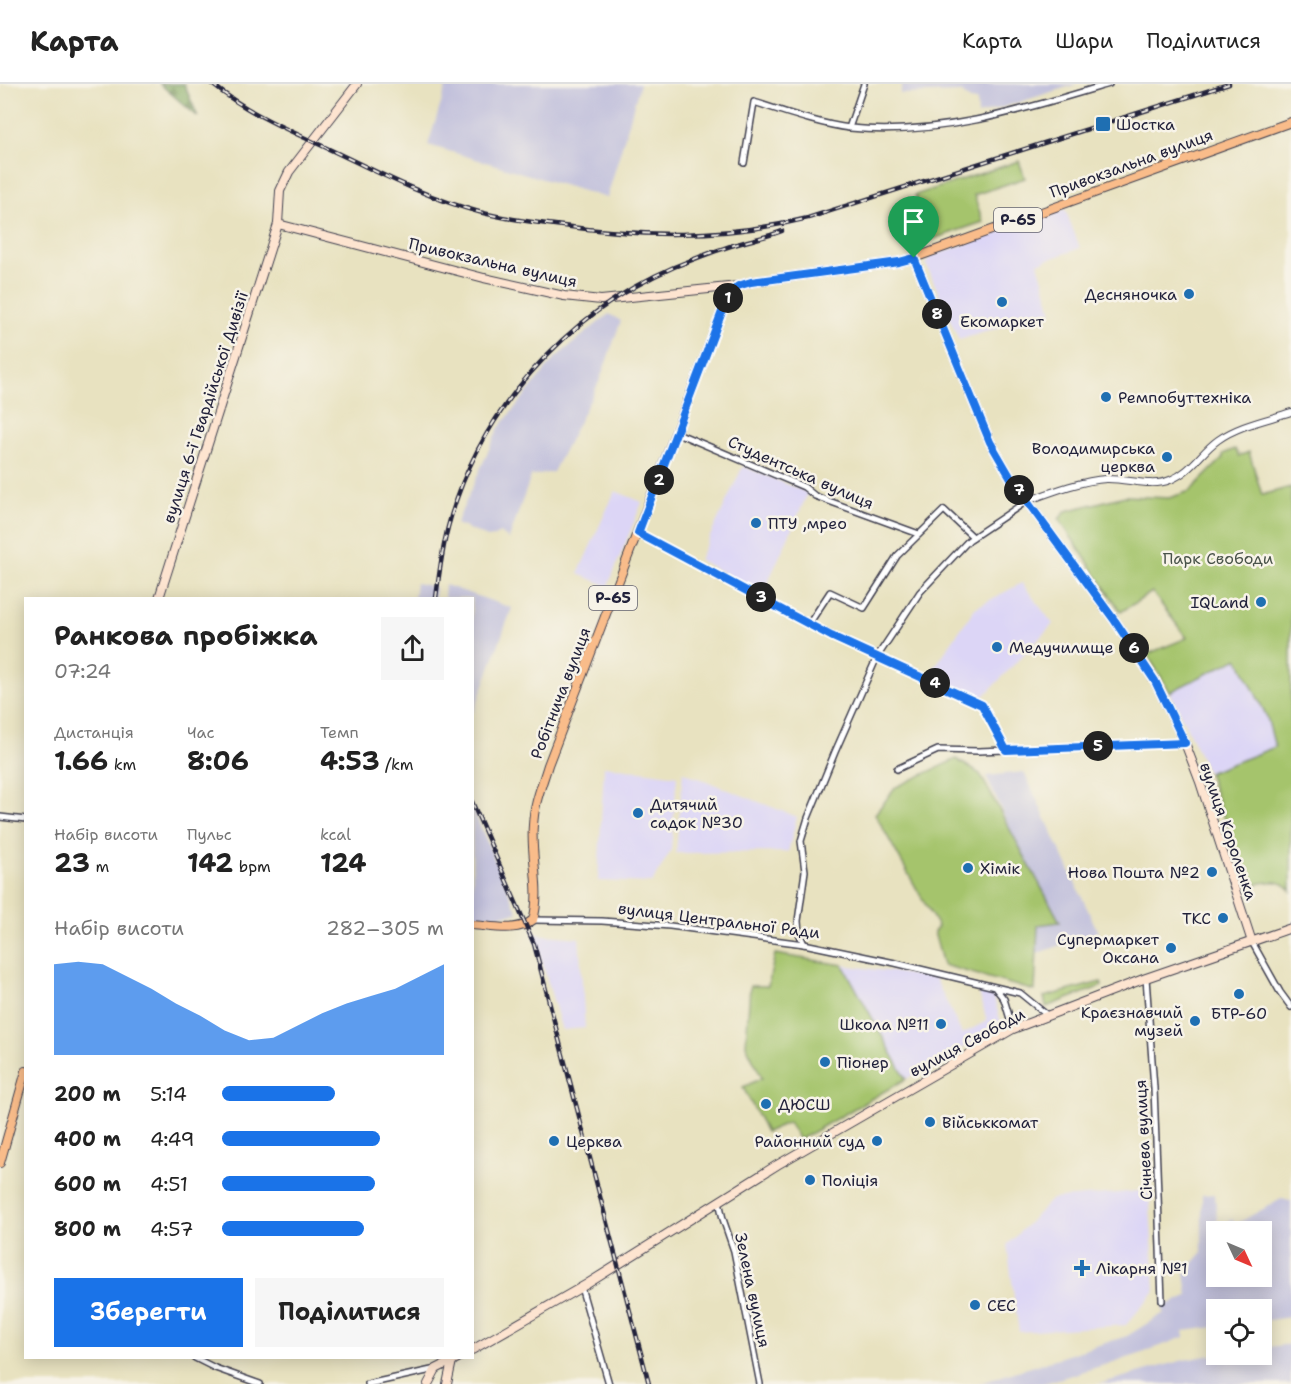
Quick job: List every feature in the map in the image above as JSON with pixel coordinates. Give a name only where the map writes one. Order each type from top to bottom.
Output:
[{"type":"main road","name":"вулиця 6-ї Гвардійської Дивізії","points":[[159,597],[278,224],[280,191],[289,172],[355,85]]},
{"type":"main road","name":"Привокзальна вулиця","points":[[278,224],[484,278],[564,296],[601,300],[738,286],[751,282],[899,262],[1291,122]]},
{"type":"main road","name":"вулиця Короленка","points":[[914,258],[990,442],[1027,501],[1131,644],[1155,681],[1185,743],[1252,942]]},
{"type":"main road","name":"Робітнича вулиця","points":[[533,920],[536,910],[532,826],[535,806],[548,765],[728,296],[738,286]]},
{"type":"main road","name":"вулиця Центральної Ради","points":[[474,925],[516,927],[526,925],[533,920]]},
{"type":"main road","name":"вулиця Свободи","points":[[474,1349],[581,1287],[777,1165],[1013,1029],[1146,978],[1291,928]]},
{"type":"main road","points":[[0,1163],[24,1078]]},
{"type":"main road","points":[[428,1384],[436,1369],[455,1359]]},
{"type":"main road","points":[[447,1384],[455,1359]]},
{"type":"main road","points":[[436,1369],[444,1376],[447,1384]]},
{"type":"street","points":[[849,128],[864,84]]},
{"type":"street","points":[[744,163],[754,102],[849,128],[902,128],[972,122],[1024,110],[1109,84]]},
{"type":"street","points":[[804,944],[798,921],[805,871],[801,842],[808,818],[877,657],[920,591],[973,537],[1027,501],[1053,491],[1105,479],[1168,481],[1194,465],[1216,441],[1230,432],[1291,412]]},
{"type":"street","name":"Студентська вулиця","points":[[677,433],[804,487],[815,496],[917,533]]},
{"type":"street","points":[[809,624],[830,592],[864,609],[897,556],[917,533],[944,510],[973,537]]},
{"type":"street","points":[[638,533],[809,624],[982,705],[1006,750]]},
{"type":"street","points":[[897,769],[938,750],[1006,750],[1185,743]]},
{"type":"street","points":[[0,817],[24,820]]},
{"type":"street","name":"вулиця Центральної Ради","points":[[533,920],[602,921],[670,926],[804,944],[951,975],[1020,993],[1047,1016]]},
{"type":"street","name":"вулиця Короленка","points":[[1252,942],[1291,1007]]},
{"type":"street","name":"Січнева вулиця","points":[[1146,978],[1154,1088],[1162,1301]]},
{"type":"street","points":[[995,988],[1004,999],[1013,1029]]},
{"type":"street","name":"Зелена вулиця","points":[[719,1201],[734,1251],[760,1384]]},
{"type":"street","points":[[581,1287],[609,1384]]},
{"type":"street","points":[[197,1359],[260,1384]]},
{"type":"street","points":[[368,1384],[436,1369]]},
{"type":"shaded area","points":[[447,84],[640,84],[607,198],[428,145]]},
{"type":"shaded area","points":[[903,84],[1077,84],[978,115],[977,101],[970,100],[961,92],[900,94]]},
{"type":"shaded area","points":[[1065,209],[1080,248],[1038,263],[1052,311],[959,340],[926,264],[929,257]]},
{"type":"shaded area","points":[[609,314],[621,321],[599,382],[553,472],[531,476],[509,539],[500,533],[490,538],[456,524],[498,429],[555,358]]},
{"type":"shaded area","points":[[743,466],[808,493],[763,593],[699,560]]},
{"type":"shaded area","points":[[615,491],[642,502],[608,586],[578,574]]},
{"type":"shaded area","points":[[416,583],[435,587],[434,597],[414,597]]},
{"type":"shaded area","points":[[1022,583],[1053,624],[981,699],[934,678],[932,671],[975,608]]},
{"type":"shaded area","points":[[445,585],[512,608],[474,711],[474,597],[444,597]]},
{"type":"shaded area","points":[[1238,657],[1267,717],[1275,748],[1208,773],[1170,692]]},
{"type":"shaded area","name":"Дитячий садок №30","points":[[604,766],[677,776],[671,850],[652,883],[598,881]]},
{"type":"shaded area","points":[[683,772],[797,817],[788,852],[676,853]]},
{"type":"shaded area","points":[[1024,772],[1098,932],[1036,954],[1036,885],[986,776]]},
{"type":"shaded area","points":[[474,812],[518,913],[474,918]]},
{"type":"shaded area","points":[[534,934],[579,938],[585,1028],[562,1030]]},
{"type":"shaded area","points":[[843,965],[935,978],[962,1034],[987,1021],[978,989],[992,991],[1002,1026],[906,1079]]},
{"type":"shaded area","name":"Лікарня №1","points":[[1149,1190],[1155,1291],[1126,1325],[1019,1332],[1007,1245],[1052,1199]]},
{"type":"shaded area","points":[[1215,1194],[1217,1221],[1206,1221],[1206,1287],[1272,1287],[1272,1221],[1241,1221],[1283,1198],[1291,1201],[1291,1317],[1272,1320],[1272,1299],[1206,1299],[1206,1328],[1183,1331],[1184,1337],[1137,1355],[1042,1384],[977,1384],[1127,1336],[1164,1313],[1162,1307],[1188,1296],[1185,1272],[1202,1253],[1202,1195]]},
{"type":"shaded area","points":[[1291,1344],[1291,1384],[1099,1384],[1206,1356],[1206,1365],[1272,1365],[1272,1347]]},
{"type":"green space","points":[[160,84],[184,84],[198,117]]},
{"type":"green space","points":[[1019,161],[1025,178],[974,195],[983,222],[930,240],[915,195]]},
{"type":"green space","name":"Парк Свободи","points":[[1235,449],[1239,456],[1249,452],[1262,495],[1291,487],[1291,891],[1287,886],[1277,882],[1248,886],[1208,773],[1275,747],[1267,717],[1238,658],[1170,692],[1147,654],[1187,638],[1152,592],[1121,612],[1059,519],[1066,511],[1125,496],[1169,498],[1190,491],[1223,458],[1223,454]]},
{"type":"green space","name":"Хімік","points":[[956,759],[980,774],[1060,922],[1038,925],[1035,991],[943,965],[934,932],[938,927],[875,814],[896,787]]},
{"type":"green space","name":"Піонер","points":[[775,954],[843,965],[906,1079],[799,1140],[789,1122],[766,1132],[743,1087],[762,1078],[746,1045],[750,986],[768,986]]},
{"type":"green space","points":[[1101,982],[1102,986],[1046,1007],[1044,997]]},
{"type":"railway","points":[[212,84],[254,113],[441,200],[479,212],[536,223],[651,234],[745,230],[808,218],[1229,84]]},
{"type":"railway","points":[[436,597],[448,527],[462,485],[481,444],[504,407],[532,372],[563,340],[597,311],[635,287],[704,255],[782,231]]},
{"type":"railway","points":[[474,807],[534,944],[649,1384]]},
{"type":"place","name":"Шостка","points":[[1103,124]]},
{"type":"place","name":"Десняночка","points":[[1189,294]]},
{"type":"place","name":"Екомаркет","points":[[1002,302]]},
{"type":"place","name":"Ремпобуттехніка","points":[[1106,397]]},
{"type":"place","name":"Володимирська церква","points":[[1167,457]]},
{"type":"place","name":"ПТУ ,мрео","points":[[756,523]]},
{"type":"place","name":"IQLand","points":[[1261,602]]},
{"type":"place","name":"Медучилище","points":[[997,647]]},
{"type":"place","name":"Дитячий садок №30","points":[[638,813]]},
{"type":"place","name":"Хімік","points":[[968,868]]},
{"type":"place","name":"Нова Пошта №2","points":[[1212,872]]},
{"type":"place","name":"ТКС","points":[[1223,918]]},
{"type":"place","name":"Супермаркет Оксана","points":[[1171,948]]},
{"type":"place","name":"БТР-60","points":[[1239,994]]},
{"type":"place","name":"Краєзнавчий музей","points":[[1195,1021]]},
{"type":"place","name":"Школа №11","points":[[941,1024]]},
{"type":"place","name":"Піонер","points":[[825,1062]]},
{"type":"place","name":"ДЮСШ","points":[[766,1104]]},
{"type":"place","name":"Військкомат","points":[[930,1122]]},
{"type":"place","name":"Церква","points":[[554,1141]]},
{"type":"place","name":"Районний суд","points":[[877,1141]]},
{"type":"place","name":"Поліція","points":[[810,1180]]},
{"type":"place","name":"Лікарня №1","points":[[1082,1268]]},
{"type":"place","name":"СЕС","points":[[975,1305]]},
{"type":"route","points":[[914,258],[990,442],[1015,485],[1126,636],[1155,681],[1185,743],[1006,750],[982,705],[831,636],[638,533],[728,296],[738,286],[751,282],[914,258]]}]
